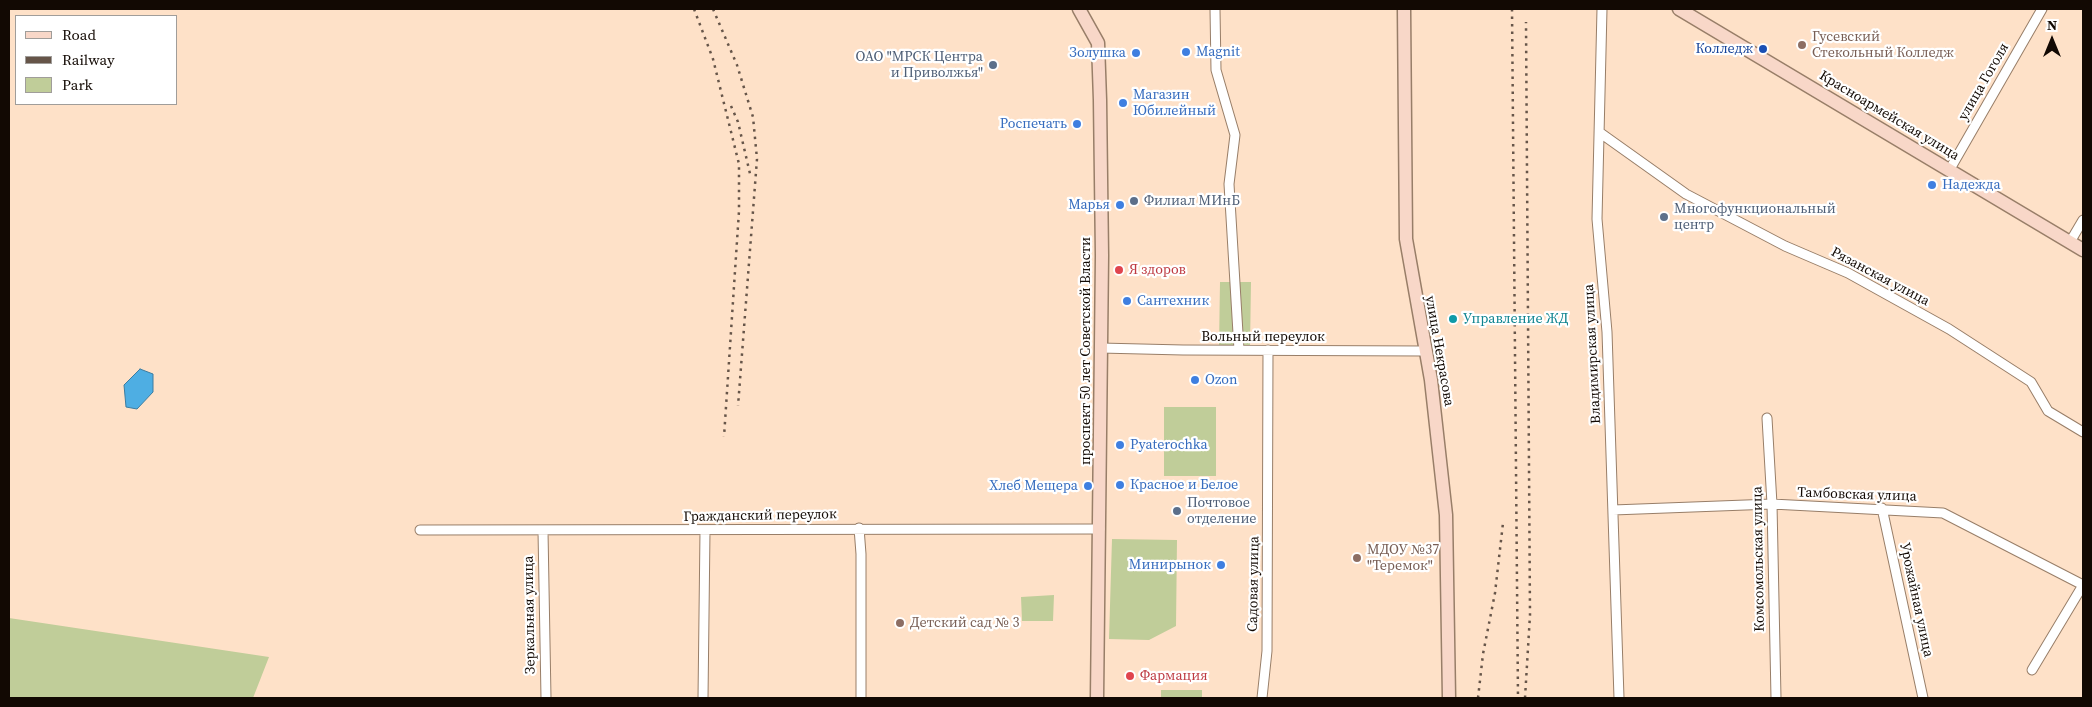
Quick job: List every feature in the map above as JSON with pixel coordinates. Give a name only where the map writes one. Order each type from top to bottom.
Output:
[{"type":"street","name":"проспект 50 лет Советской Власти","points":[[1079,9],[1098,43],[1102,247],[1097,698]]},
{"type":"street","points":[[1215,9],[1216,70],[1235,135],[1229,184],[1239,350]]},
{"type":"street","name":"улица Некрасова","points":[[1404,9],[1406,239],[1431,380],[1446,515],[1449,698]]},
{"type":"street","name":"Владимирская улица","points":[[1602,9],[1597,219],[1608,332],[1619,698]]},
{"type":"street","name":"Красноармейская улица","points":[[1679,9],[2083,250]]},
{"type":"street","name":"улица Гоголя","points":[[1950,169],[2042,9]]},
{"type":"street","name":"Рязанская улица","points":[[1599,132],[1686,194],[1785,246],[1848,273],[1948,329],[2031,382],[2048,411],[2083,432]]},
{"type":"street","points":[[2070,242],[2083,220]]},
{"type":"street","name":"Вольный переулок","points":[[1100,348],[1425,351]]},
{"type":"street","name":"Садовая улица","points":[[1262,698],[1268,632],[1268,350]]},
{"type":"street","name":"Комсомольская улица","points":[[1767,418],[1772,504],[1776,698]]},
{"type":"street","name":"Тамбовская улица","points":[[1613,510],[1772,504],[1882,508],[1943,513],[2083,585]]},
{"type":"street","name":"Урожайная улица","points":[[1882,508],[1923,698]]},
{"type":"street","points":[[859,528],[862,554],[861,698]]},
{"type":"street","name":"Гражданский переулок","points":[[420,530],[1100,529]]},
{"type":"street","name":"Зеркальная улица","points":[[543,531],[546,698]]},
{"type":"street","points":[[703,698],[705,531]]},
{"type":"street","points":[[2032,670],[2083,585]]},
{"type":"green space","points":[[1220,282],[1251,282],[1250,347],[1219,347]]},
{"type":"green space","points":[[1164,407],[1216,407],[1216,476],[1164,476]]},
{"type":"green space","points":[[1112,539],[1177,540],[1176,626],[1149,640],[1109,639]]},
{"type":"green space","points":[[1054,595],[1053,621],[1022,621],[1021,597]]},
{"type":"green space","points":[[9,618],[269,657],[253,698],[9,698]]},
{"type":"green space","points":[[1161,690],[1202,690],[1202,698],[1161,698]]},
{"type":"water","points":[[140,369],[153,374],[153,392],[137,409],[126,407],[124,385]]},
{"type":"railway","points":[[694,9],[713,59],[739,164],[739,211],[724,437]]},
{"type":"railway","points":[[713,9],[737,65],[753,117],[757,159],[738,406]]},
{"type":"railway","points":[[1512,9],[1518,698]]},
{"type":"railway","points":[[1525,698],[1530,615],[1526,22]]},
{"type":"railway","points":[[731,106],[738,122],[751,178]]},
{"type":"railway","points":[[1478,698],[1483,654],[1495,593],[1503,523]]},
{"type":"place","name":"Гусевский Стекольный Колледж","points":[[1802,45]]},
{"type":"place","name":"Колледж","points":[[1763,49]]},
{"type":"place","name":"Magnit","points":[[1186,52]]},
{"type":"place","name":"Золушка","points":[[1136,53]]},
{"type":"place","name":"ОАО \"МРСК Центра и Приволжья\"","points":[[993,65]]},
{"type":"place","name":"Магазин Юбилейный","points":[[1123,103]]},
{"type":"place","name":"Роспечать","points":[[1077,124]]},
{"type":"place","name":"Надежда","points":[[1932,185]]},
{"type":"place","name":"Филиал МИнБ","points":[[1134,201]]},
{"type":"place","name":"Марья","points":[[1120,205]]},
{"type":"place","name":"Многофункциональный центр","points":[[1664,217]]},
{"type":"place","name":"Я здоров","points":[[1119,270]]},
{"type":"place","name":"Сантехник","points":[[1127,301]]},
{"type":"place","name":"Управление ЖД","points":[[1453,319]]},
{"type":"place","name":"Ozon","points":[[1195,380]]},
{"type":"place","name":"Pyaterochka","points":[[1120,445]]},
{"type":"place","name":"Красное и Белое","points":[[1120,485]]},
{"type":"place","name":"Хлеб Мещера","points":[[1088,486]]},
{"type":"place","name":"Почтовое отделение","points":[[1177,511]]},
{"type":"place","name":"МДОУ №37 \"Теремок\"","points":[[1357,558]]},
{"type":"place","name":"Минирынок","points":[[1221,565]]},
{"type":"place","name":"Детский сад № 3","points":[[900,623]]},
{"type":"place","name":"Фармация","points":[[1130,676]]}]
